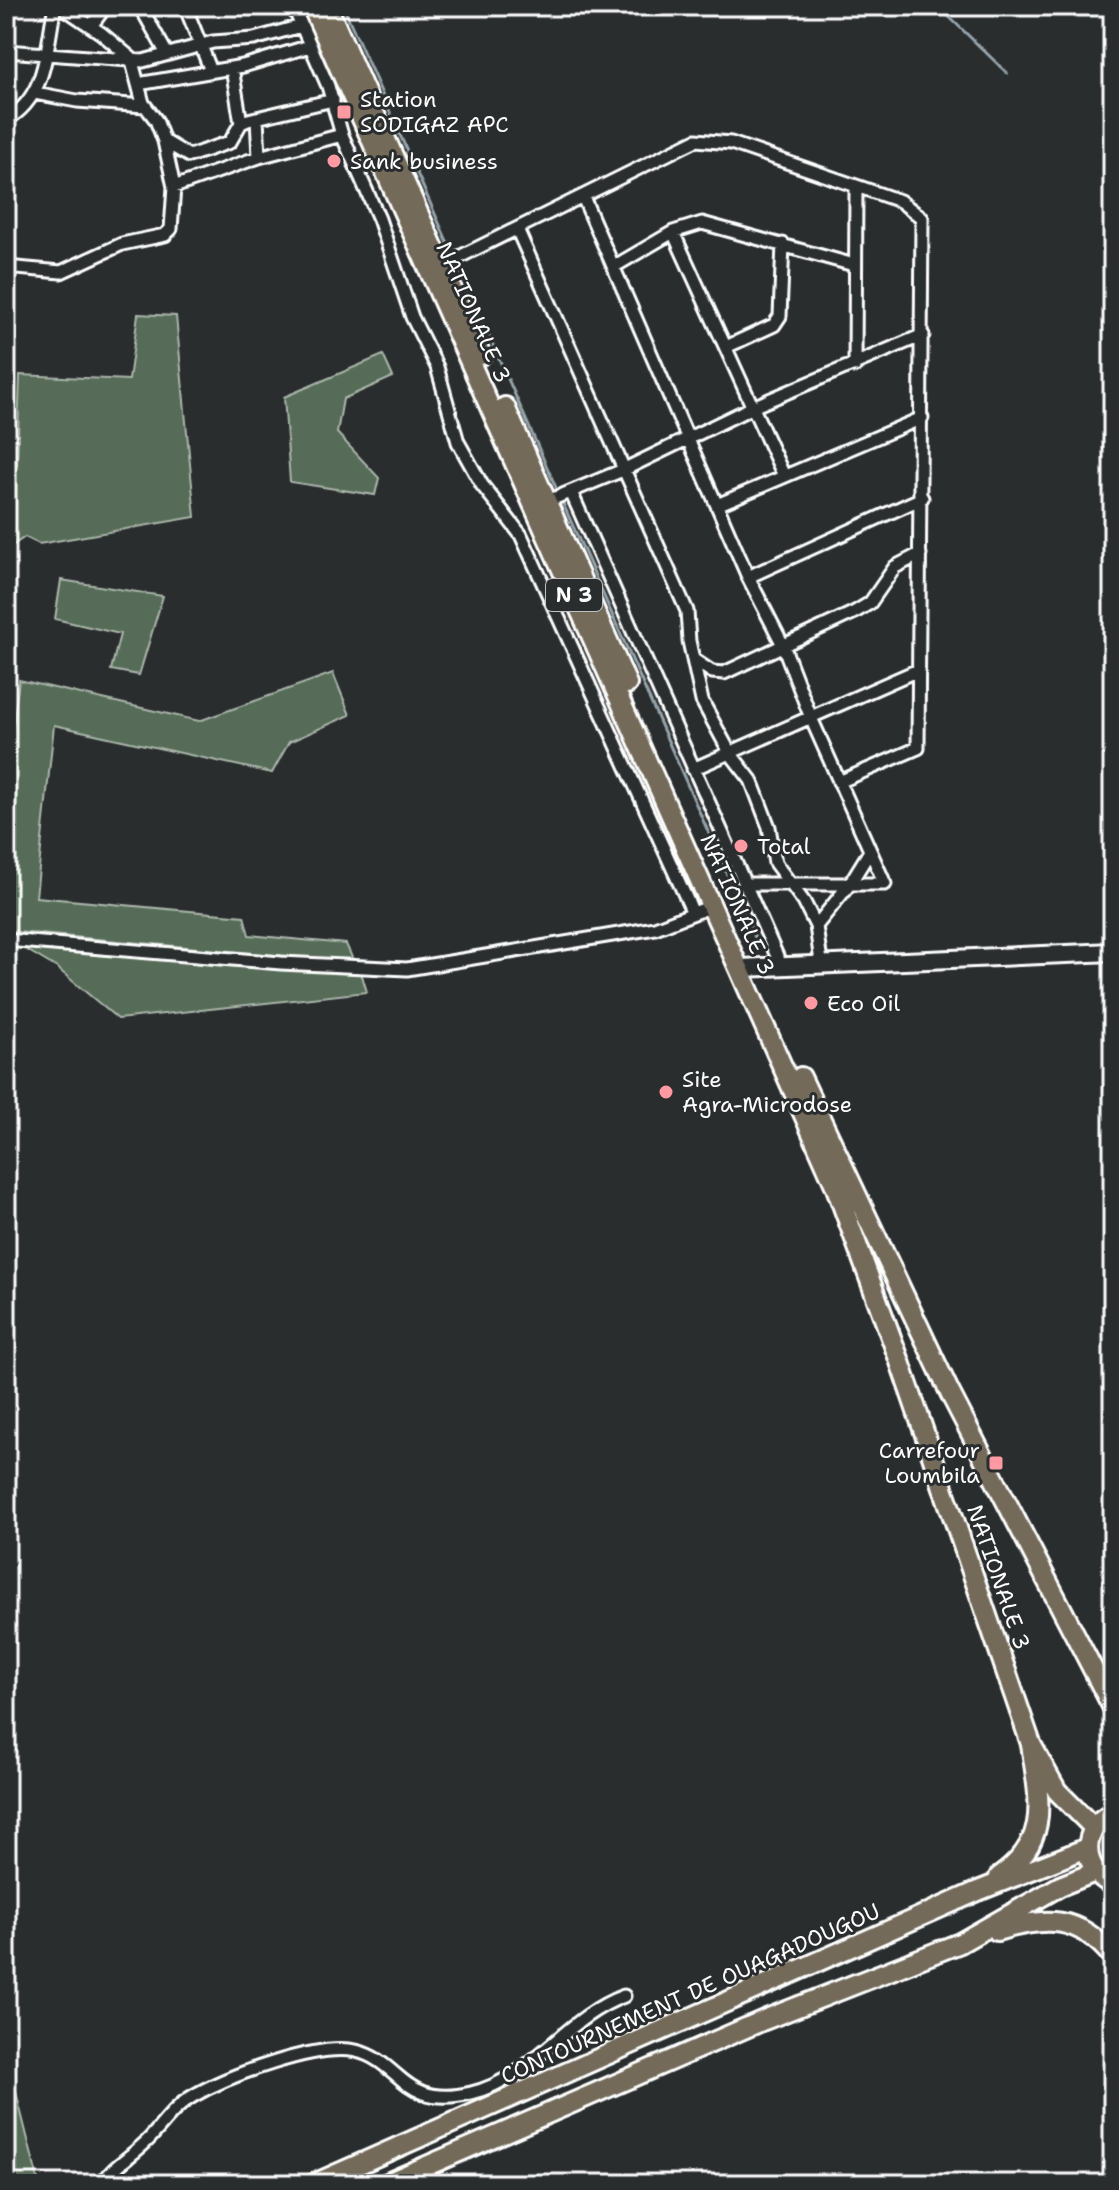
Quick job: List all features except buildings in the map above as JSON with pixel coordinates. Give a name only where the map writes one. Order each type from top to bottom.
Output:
[{"type":"main road","name":"NATIONALE 3","points":[[312,6],[435,269],[746,968],[835,1185],[904,1373],[1031,1744],[1057,1791],[1093,1827]]},
{"type":"main road","name":"NATIONALE 3","points":[[327,6],[435,269]]},
{"type":"main road","name":"NATIONALE 3","points":[[540,504],[712,906],[746,968],[950,1393],[1113,1708]]},
{"type":"main road","points":[[746,968],[821,962],[1113,952]]},
{"type":"main road","points":[[978,1891],[1011,1868],[1027,1851],[1037,1830],[1041,1811],[1031,1744]]},
{"type":"main road","points":[[1113,1812],[1093,1827],[1087,1848],[1095,1872],[1113,1885]]},
{"type":"main road","name":"CONTOURNEMENT DE OUAGADOUGOU","points":[[314,2184],[978,1891],[1087,1848]]},
{"type":"main road","points":[[960,1943],[1060,1886],[1095,1872]]},
{"type":"main road","points":[[385,2184],[764,2020],[960,1943],[1028,1922],[1055,1920],[1086,1932],[1113,1957]]},
{"type":"street","points":[[6,120],[21,111],[35,93],[58,6],[91,26],[131,58],[145,106],[164,141],[174,187],[171,229],[165,235],[122,244],[61,272],[6,267]]},
{"type":"street","points":[[91,26],[106,6]]},
{"type":"street","points":[[140,6],[167,54]]},
{"type":"street","points":[[185,6],[211,71]]},
{"type":"street","points":[[293,6],[333,100],[342,135],[379,219],[412,317],[437,367],[458,442],[482,485],[521,535],[693,913]]},
{"type":"street","points":[[6,51],[143,61],[199,46],[254,39],[301,26]]},
{"type":"street","points":[[138,84],[232,68],[310,46]]},
{"type":"street","points":[[164,141],[183,156],[230,142],[241,123],[232,68]]},
{"type":"street","points":[[35,93],[77,101],[145,106]]},
{"type":"street","points":[[241,123],[333,100]]},
{"type":"street","points":[[257,118],[259,157]]},
{"type":"street","points":[[174,187],[259,157],[342,135]]},
{"type":"street","points":[[435,269],[696,140],[731,143],[856,189],[900,201],[914,208],[922,218],[918,748],[839,782]]},
{"type":"street","points":[[216,147],[221,170]]},
{"type":"street","points":[[855,366],[856,189]]},
{"type":"street","points":[[583,197],[748,577],[783,645],[811,718],[885,884],[744,884]]},
{"type":"street","points":[[615,266],[673,232],[702,223],[854,265]]},
{"type":"street","points":[[517,229],[687,611],[702,701],[730,753],[751,780],[769,827],[771,855],[816,926],[821,962]]},
{"type":"street","points":[[673,232],[755,406],[784,476]]},
{"type":"street","points":[[726,347],[774,325],[780,316],[783,244]]},
{"type":"street","points":[[540,504],[623,470],[755,406],[923,335]]},
{"type":"street","points":[[717,505],[922,418]]},
{"type":"street","points":[[571,492],[781,965]]},
{"type":"street","points":[[748,577],[922,498]]},
{"type":"street","points":[[694,660],[712,672],[724,673],[870,603],[890,572],[920,554]]},
{"type":"street","points":[[693,769],[918,670]]},
{"type":"street","points":[[816,926],[849,885],[870,851]]},
{"type":"street","points":[[6,940],[387,970],[655,928],[712,906]]},
{"type":"street","points":[[101,2184],[176,2107],[194,2095],[244,2075],[331,2048],[372,2057],[408,2087],[421,2092],[448,2096],[469,2094],[520,2073],[582,2017],[624,1996]]},
{"type":"green space","points":[[138,314],[176,316],[195,517],[39,544],[25,537],[6,550],[6,466],[17,465],[20,375],[129,380]]},
{"type":"green space","points":[[383,355],[393,377],[343,399],[337,433],[379,478],[375,495],[290,482],[284,397]]},
{"type":"green space","points":[[61,580],[163,596],[139,675],[111,670],[120,634],[55,619]]},
{"type":"green space","points":[[333,673],[350,715],[289,742],[272,773],[54,725],[36,897],[244,916],[249,935],[346,944],[354,962],[6,931],[6,780],[19,680],[199,721]]},
{"type":"green space","points":[[10,940],[360,969],[367,992],[118,1019],[57,968]]},
{"type":"green space","points":[[6,2052],[39,2184],[6,2184]]},
{"type":"waterway","points":[[343,6],[558,492]]},
{"type":"waterway","points":[[938,6],[1007,73]]},
{"type":"waterway","points":[[561,499],[760,949]]},
{"type":"place","name":"Station SODIGAZ APC","points":[[344,112]]},
{"type":"place","name":"Sank business","points":[[334,161]]},
{"type":"place","name":"Total","points":[[741,846]]},
{"type":"place","name":"Eco Oil","points":[[811,1003]]},
{"type":"place","name":"Site Agra-Microdose","points":[[666,1092]]},
{"type":"place","name":"Carrefour Loumbila","points":[[996,1463]]}]
